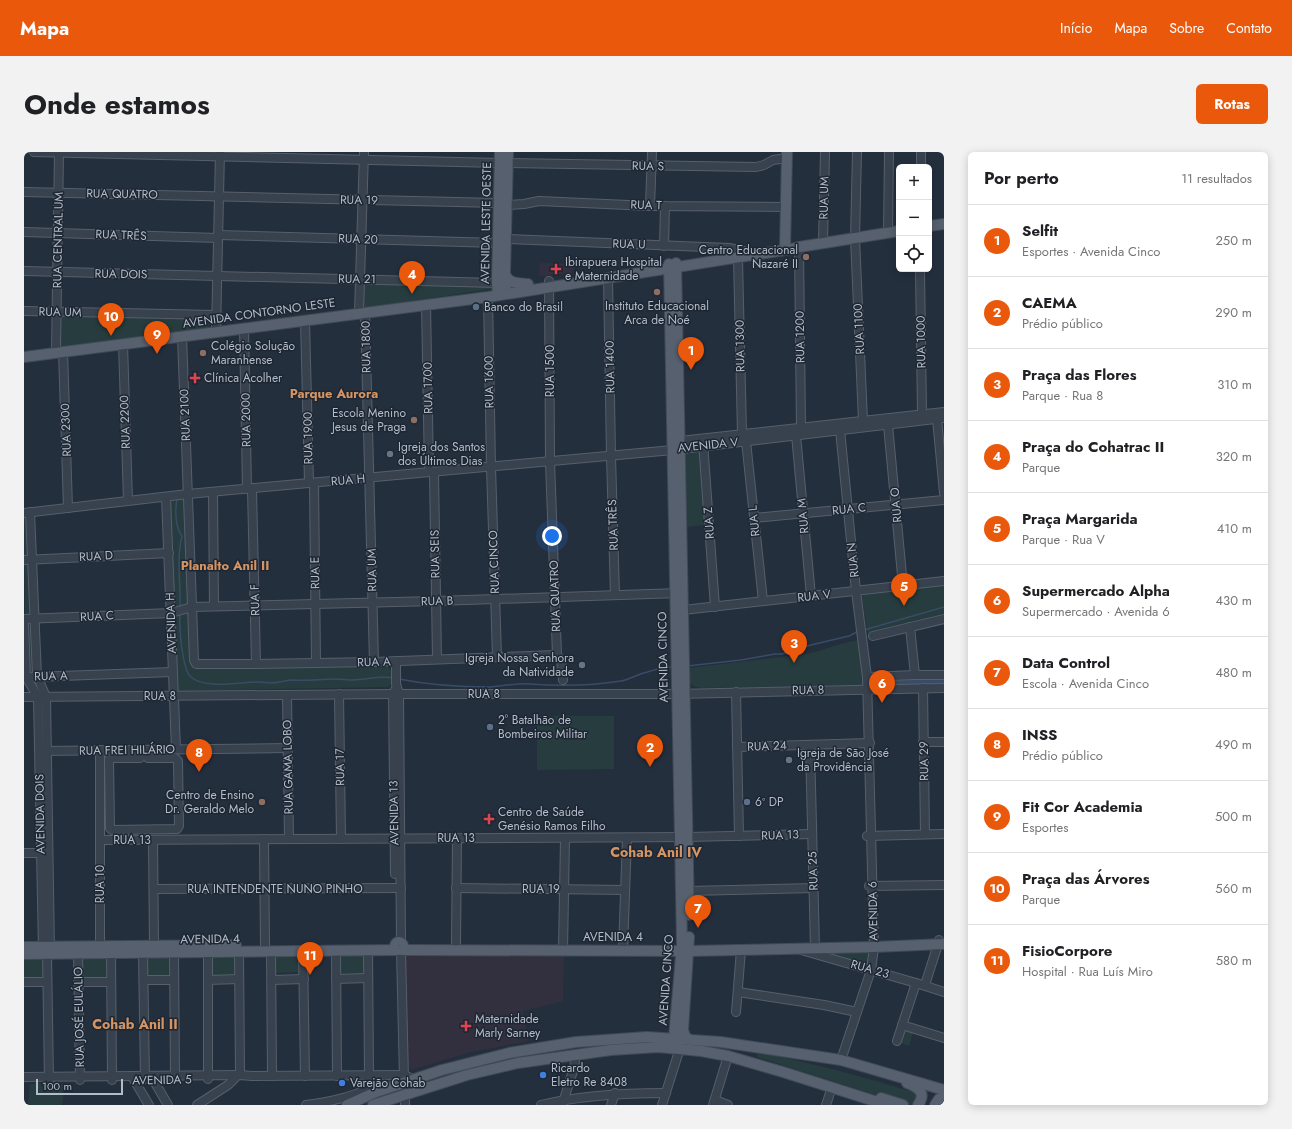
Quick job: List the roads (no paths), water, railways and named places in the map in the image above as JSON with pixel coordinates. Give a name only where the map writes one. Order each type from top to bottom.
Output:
[{"type":"main road","name":"AVENIDA LESTE OESTE","points":[[500,152],[504,163]]},
{"type":"main road","name":"AVENIDA LESTE OESTE","points":[[499,291],[504,163],[508,152]]},
{"type":"main road","points":[[789,154],[786,207],[790,248]]},
{"type":"main road","points":[[789,154],[790,248]]},
{"type":"main road","points":[[932,226],[944,224]]},
{"type":"main road","name":"AVENIDA CONTORNO LESTE","points":[[24,357],[426,304],[499,291],[896,232]]},
{"type":"main road","name":"AVENIDA LESTE OESTE","points":[[499,291],[505,272],[502,241]]},
{"type":"main road","name":"AVENIDA CONTORNO LESTE","points":[[499,291],[528,284],[550,284],[608,278],[673,266]]},
{"type":"main road","name":"AVENIDA CINCO","points":[[673,266],[678,446],[679,593],[686,948],[674,1038],[676,1044],[680,1048]]},
{"type":"main road","points":[[505,272],[507,279],[510,282],[528,284]]},
{"type":"main road","name":"AVENIDA CINCO","points":[[679,593],[683,610],[680,652]]},
{"type":"main road","name":"AVENIDA CINCO","points":[[684,837],[688,891],[683,1030],[688,1039]]},
{"type":"main road","name":"AVENIDA 4","points":[[268,948],[303,951],[320,947],[336,950],[368,950],[399,946],[456,943],[544,947]]},
{"type":"main road","name":"AVENIDA 4","points":[[686,948],[873,943],[942,943]]},
{"type":"main road","name":"AVENIDA 4","points":[[24,946],[46,951],[78,954],[111,953],[125,949],[154,945],[208,952],[239,952],[253,948]]},
{"type":"main road","name":"AVENIDA 4","points":[[24,954],[100,946],[143,953],[174,952],[189,949],[399,946],[624,947],[741,950],[795,949],[815,945]]},
{"type":"main road","points":[[342,1103],[376,1092],[404,1079],[415,1080],[442,1070],[509,1053],[570,1043],[647,1037],[688,1039],[734,1044],[841,1060],[944,1090]]},
{"type":"main road","points":[[374,1105],[467,1075],[518,1063],[631,1048],[658,1047],[680,1048],[728,1056],[832,1087],[876,1103],[887,1105]]},
{"type":"main road","points":[[841,1060],[917,1087],[922,1094],[918,1105]]},
{"type":"main road","points":[[832,1087],[867,1094],[903,1105]]},
{"type":"main road","points":[[935,1105],[939,1099],[944,1098]]},
{"type":"street","points":[[34,152],[220,155],[216,331]]},
{"type":"street","name":"RUA CENTRAL UM","points":[[55,352],[59,152]]},
{"type":"street","points":[[650,206],[652,152]]},
{"type":"street","name":"RUA UM","points":[[823,243],[825,152]]},
{"type":"street","points":[[855,238],[857,152]]},
{"type":"street","points":[[888,233],[889,152]]},
{"type":"street","points":[[921,152],[921,164]]},
{"type":"street","name":"RUA S","points":[[220,155],[364,156],[504,163],[756,167],[789,154]]},
{"type":"street","name":"RUA 1800","points":[[364,156],[360,280],[369,478]]},
{"type":"street","name":"RUA QUATRO","points":[[24,192],[219,196]]},
{"type":"street","name":"RUA 19","points":[[219,196],[503,204]]},
{"type":"street","name":"RUA T","points":[[503,204],[524,204],[539,201],[650,206],[786,207]]},
{"type":"street","points":[[664,246],[665,206]]},
{"type":"street","name":"RUA TRÊS","points":[[24,232],[218,237]]},
{"type":"street","name":"RUA 20","points":[[218,237],[502,241]]},
{"type":"street","name":"RUA 1100","points":[[855,238],[863,421]]},
{"type":"street","name":"RUA U","points":[[502,241],[729,248],[745,255]]},
{"type":"street","name":"RUA 1200","points":[[790,248],[801,428]]},
{"type":"street","name":"RUA 1300","points":[[744,438],[745,255]]},
{"type":"street","name":"RUA DOIS","points":[[24,271],[217,276]]},
{"type":"street","name":"RUA 1000","points":[[920,272],[922,414]]},
{"type":"street","name":"RUA 21","points":[[217,276],[360,280],[499,291]]},
{"type":"street","name":"RUA 1400","points":[[608,278],[611,456]]},
{"type":"street","name":"RUA 1500","points":[[550,284],[550,461]]},
{"type":"street","name":"RUA 1600","points":[[491,467],[499,291]]},
{"type":"street","name":"RUA 1700","points":[[426,304],[432,472]]},
{"type":"street","name":"RUA UM","points":[[24,311],[216,315]]},
{"type":"street","name":"RUA 1900","points":[[305,320],[311,483]]},
{"type":"street","name":"RUA 2000","points":[[244,328],[250,489]]},
{"type":"street","name":"RUA 2100","points":[[182,336],[188,494]]},
{"type":"street","name":"RUA 2200","points":[[123,344],[128,501]]},
{"type":"street","points":[[24,352],[55,352]]},
{"type":"street","name":"RUA 2300","points":[[55,352],[68,508]]},
{"type":"street","name":"AVENIDA V","points":[[744,438],[801,428],[944,412]]},
{"type":"street","points":[[940,419],[944,493]]},
{"type":"street","name":"AVENIDA V","points":[[678,446],[703,442],[796,435],[940,419]]},
{"type":"street","name":"RUA O","points":[[888,425],[904,586]]},
{"type":"street","name":"RUA N","points":[[840,430],[856,591],[867,677],[865,689]]},
{"type":"street","name":"RUA M","points":[[796,435],[811,596]]},
{"type":"street","name":"RUA L","points":[[744,438],[763,601]]},
{"type":"street","name":"RUA Z","points":[[703,442],[715,606]]},
{"type":"street","name":"RUA H","points":[[27,512],[188,494],[611,456],[678,446]]},
{"type":"street","name":"RUA TRÊS","points":[[611,456],[615,595]]},
{"type":"street","name":"RUA QUATRO","points":[[550,461],[557,655],[561,660],[563,680]]},
{"type":"street","name":"RUA CINCO","points":[[491,467],[496,657]]},
{"type":"street","name":"RUA SEIS","points":[[432,472],[436,601],[436,659]]},
{"type":"street","name":"RUA UM","points":[[369,478],[374,662]]},
{"type":"street","name":"RUA E","points":[[311,483],[316,604],[316,663]]},
{"type":"street","name":"RUA F","points":[[250,489],[256,664]]},
{"type":"street","points":[[213,492],[214,606]]},
{"type":"street","points":[[182,610],[188,494]]},
{"type":"street","name":"AVENIDA H","points":[[166,497],[169,553],[182,610],[173,672],[176,749]]},
{"type":"street","name":"RUA C","points":[[754,518],[944,500]]},
{"type":"street","points":[[27,512],[28,560],[35,619],[37,676]]},
{"type":"street","name":"RUA D","points":[[28,560],[169,553]]},
{"type":"street","name":"RUA V","points":[[683,610],[944,581]]},
{"type":"street","name":"RUA B","points":[[182,610],[214,606],[372,603],[679,593]]},
{"type":"street","name":"RUA C","points":[[24,619],[182,610]]},
{"type":"street","name":"RUA A","points":[[182,610],[194,660],[196,664],[199,665],[374,662],[557,655]]},
{"type":"street","points":[[873,636],[944,619]]},
{"type":"street","points":[[24,623],[25,677]]},
{"type":"street","points":[[910,627],[915,675]]},
{"type":"street","name":"AVENIDA 13","points":[[396,661],[399,946],[404,1079]]},
{"type":"street","name":"RUA A","points":[[25,677],[173,672]]},
{"type":"street","points":[[867,677],[944,675]]},
{"type":"street","name":"AVENIDA DOIS","points":[[37,676],[42,697],[46,951]]},
{"type":"street","name":"AVENIDA DOIS","points":[[25,677],[42,697]]},
{"type":"street","name":"RUA 29","points":[[923,688],[925,834]]},
{"type":"street","name":"RUA 8","points":[[24,697],[681,693],[944,688]]},
{"type":"street","name":"AVENIDA 6","points":[[841,1060],[871,970],[873,943],[870,886],[865,689]]},
{"type":"street","points":[[736,692],[739,836]]},
{"type":"street","name":"RUA 17","points":[[339,694],[341,839]]},
{"type":"street","name":"RUA GAMA LOBO","points":[[287,695],[289,839]]},
{"type":"street","points":[[924,742],[944,742]]},
{"type":"street","name":"RUA 24","points":[[737,747],[867,743]]},
{"type":"street","name":"RUA 25","points":[[810,745],[815,945]]},
{"type":"street","name":"RUA FREI HILÁRIO","points":[[43,751],[288,748]]},
{"type":"street","name":"RUA 10","points":[[100,750],[100,946]]},
{"type":"street","name":"AVENIDA DOIS","points":[[43,751],[41,853],[46,951]]},
{"type":"street","points":[[144,753],[148,758],[175,758],[178,761],[177,829],[112,830],[110,828],[109,760],[111,758],[140,758],[144,753]]},
{"type":"street","name":"RUA 13","points":[[100,840],[627,838],[812,834]]},
{"type":"street","points":[[869,836],[944,834]]},
{"type":"street","points":[[456,943],[457,838]]},
{"type":"street","points":[[563,947],[565,838]]},
{"type":"street","points":[[624,947],[627,838]]},
{"type":"street","points":[[264,839],[264,889],[272,980],[272,1076]]},
{"type":"street","points":[[153,840],[154,945]]},
{"type":"street","points":[[24,853],[41,853]]},
{"type":"street","points":[[870,886],[944,884]]},
{"type":"street","name":"RUA INTENDENTE NUNO PINHO","points":[[154,889],[398,888]]},
{"type":"street","name":"RUA 19","points":[[456,888],[625,890]]},
{"type":"street","points":[[688,891],[814,888]]},
{"type":"street","points":[[924,985],[942,943]]},
{"type":"street","name":"RUA 23","points":[[795,949],[944,992]]},
{"type":"street","points":[[336,950],[337,1076]]},
{"type":"street","points":[[306,1105],[342,1103],[368,1088],[372,1084],[370,1076],[368,950]]},
{"type":"street","points":[[736,1012],[741,950]]},
{"type":"street","points":[[46,951],[49,1079]]},
{"type":"street","points":[[303,951],[305,1076]]},
{"type":"street","points":[[174,952],[175,1075]]},
{"type":"street","points":[[208,952],[208,1077]]},
{"type":"street","points":[[197,1105],[228,1086],[238,1076],[239,952]]},
{"type":"street","points":[[111,953],[112,1079]]},
{"type":"street","points":[[143,953],[149,1078],[168,1105]]},
{"type":"street","name":"RUA JOSÉ EULÁLIO","points":[[78,954],[80,1079]]},
{"type":"street","points":[[336,979],[368,978]]},
{"type":"street","points":[[208,980],[239,979]]},
{"type":"street","points":[[272,980],[304,979]]},
{"type":"street","points":[[144,980],[174,980]]},
{"type":"street","points":[[24,982],[47,982]]},
{"type":"street","points":[[79,982],[111,982]]},
{"type":"street","points":[[897,1041],[916,983]]},
{"type":"street","points":[[738,992],[824,1005],[857,1012]]},
{"type":"street","points":[[902,1025],[944,1038]]},
{"type":"street","points":[[662,1105],[680,1048]]},
{"type":"street","points":[[563,1102],[574,1068],[576,1055]]},
{"type":"street","points":[[728,1056],[714,1103],[728,1105]]},
{"type":"street","name":"AVENIDA 5","points":[[112,1079],[134,1080],[175,1075],[208,1077]]},
{"type":"street","name":"AVENIDA 5","points":[[24,1077],[49,1079],[112,1079],[238,1076],[370,1076],[404,1079]]},
{"type":"street","name":"AVENIDA 5","points":[[24,1082],[49,1079]]},
{"type":"street","points":[[134,1080],[149,1105]]},
{"type":"street","points":[[826,1105],[832,1087]]},
{"type":"street","points":[[541,1105],[615,1093],[666,1093]]},
{"type":"street","points":[[611,1105],[615,1093]]},
{"type":"street","points":[[405,1094],[405,1105]]},
{"type":"waterway","points":[[177,499],[176,518],[178,528],[182,536],[179,553],[180,608]]},
{"type":"waterway","points":[[864,630],[944,607]]},
{"type":"waterway","points":[[180,613],[182,646],[187,671],[190,676],[204,683],[274,683],[291,680],[352,680],[383,677],[394,678]]},
{"type":"waterway","points":[[687,666],[782,654],[798,648],[849,636],[859,631]]},
{"type":"waterway","points":[[399,679],[467,687],[490,687],[515,684],[586,685],[626,680],[655,670],[674,667]]},
{"type":"waterway","points":[[872,684],[944,682]]},
{"type":"place","name":"Centro Educacional Nazaré II","points":[[806,257]]},
{"type":"place","name":"Ibirapuera Hospital e Maternidade","points":[[556,269]]},
{"type":"place","name":"Instituto Educacional Arca de Noé","points":[[657,292]]},
{"type":"place","name":"Praça do Cohatrac II","points":[[412,294]]},
{"type":"place","name":"Banco do Brasil","points":[[476,307]]},
{"type":"place","name":"Praça das Árvores","points":[[111,336]]},
{"type":"place","name":"Colégio Solução Maranhense","points":[[203,353]]},
{"type":"place","name":"Fit Cor Academia","points":[[157,354]]},
{"type":"place","name":"Selfit","points":[[691,370]]},
{"type":"place","name":"Clínica Acolher","points":[[195,378]]},
{"type":"place","name":"Escola Menino Jesus de Praga","points":[[414,420]]},
{"type":"place","name":"Igreja dos Santos dos Últimos Dias","points":[[390,454]]},
{"type":"place","name":"Praça Margarida","points":[[904,606]]},
{"type":"place","name":"Praça das Flores","points":[[794,663]]},
{"type":"place","name":"Igreja Nossa Senhora da Natividade","points":[[582,665]]},
{"type":"place","name":"Supermercado Alpha","points":[[882,703]]},
{"type":"place","name":"2° Batalhão de Bombeiros Militar","points":[[490,727]]},
{"type":"place","name":"Igreja de São José da Providência","points":[[789,760]]},
{"type":"place","name":"CAEMA","points":[[650,767]]},
{"type":"place","name":"INSS","points":[[199,772]]},
{"type":"place","name":"Centro de Ensino Dr. Geraldo Melo","points":[[262,802]]},
{"type":"place","name":"6º DP","points":[[747,802]]},
{"type":"place","name":"Centro de Saúde Genésio Ramos Filho","points":[[489,819]]},
{"type":"place","name":"Data Control","points":[[698,928]]},
{"type":"place","name":"FisioCorpore","points":[[310,975]]},
{"type":"place","name":"Maternidade Marly Sarney","points":[[466,1026]]},
{"type":"place","name":"Ricardo Eletro Re 8408","points":[[543,1075]]},
{"type":"place","name":"Varejão Cohab","points":[[342,1083]]},
{"type":"district","name":"Parque Aurora","points":[[334,393]]},
{"type":"district","name":"Planalto Anil II","points":[[225,565]]},
{"type":"district","name":"Cohab Anil IV","points":[[656,852]]},
{"type":"district","name":"Cohab Anil II","points":[[135,1024]]}]
